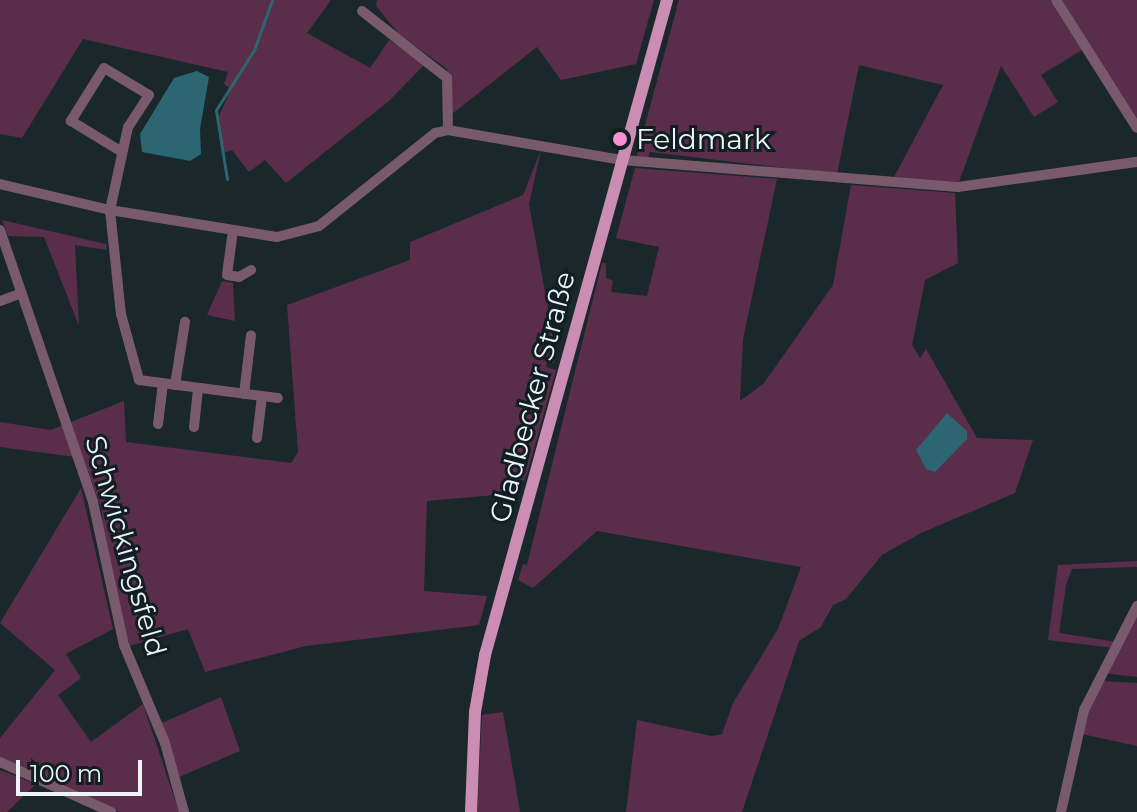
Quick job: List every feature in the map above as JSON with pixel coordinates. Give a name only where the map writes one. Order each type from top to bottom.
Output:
[{"type":"main road","name":"Gladbecker Straße","points":[[471,812],[475,712],[485,655],[667,0]]},
{"type":"street","points":[[1056,0],[1137,128]]},
{"type":"street","points":[[362,11],[447,78],[448,130]]},
{"type":"street","points":[[122,152],[71,121],[104,68],[149,95],[128,127],[110,210],[118,291],[133,369],[139,380],[278,398]]},
{"type":"street","points":[[0,184],[110,210],[277,237],[319,226],[435,133],[448,130],[622,160],[958,187],[1137,162]]},
{"type":"street","name":"Schwickingsfeld","points":[[0,230],[93,502],[124,645],[165,743],[184,812]]},
{"type":"street","points":[[233,230],[227,275],[239,277],[251,270]]},
{"type":"street","points":[[0,301],[22,293]]},
{"type":"street","points":[[175,385],[185,322]]},
{"type":"street","points":[[244,394],[251,335]]},
{"type":"street","points":[[158,424],[163,383]]},
{"type":"street","points":[[194,427],[198,388]]},
{"type":"street","points":[[257,438],[262,396]]},
{"type":"street","points":[[1061,812],[1084,710],[1137,606]]},
{"type":"street","points":[[0,762],[111,812]]},
{"type":"shaded area","points":[[0,0],[331,0],[307,33],[370,68],[389,40],[426,63],[389,101],[286,183],[265,160],[249,172],[232,150],[223,153],[219,116],[231,89],[224,84],[228,72],[83,39],[22,138],[0,134]]},
{"type":"shaded area","points":[[377,0],[654,0],[636,64],[561,80],[537,47],[452,114],[447,69],[399,34],[376,6]]},
{"type":"shaded area","points":[[679,0],[1050,0],[1082,50],[1041,75],[1058,102],[1034,117],[1001,66],[959,182],[894,177],[943,85],[859,65],[837,174],[650,152],[647,160],[636,158]]},
{"type":"shaded area","points":[[1062,0],[1137,0],[1137,122]]},
{"type":"shaded area","points":[[541,150],[529,204],[556,353],[554,363],[547,361],[546,367],[556,370],[527,474],[518,493],[427,501],[424,591],[487,596],[479,625],[306,646],[205,672],[188,629],[129,646],[103,544],[102,510],[83,458],[0,447],[0,422],[51,430],[124,401],[126,442],[291,463],[298,452],[287,305],[410,260],[410,242],[523,195]]},
{"type":"shaded area","points":[[635,168],[777,179],[743,339],[740,401],[764,383],[833,285],[851,185],[955,193],[958,263],[925,280],[912,345],[920,358],[926,349],[977,438],[1033,440],[1015,493],[921,533],[882,555],[846,599],[833,605],[821,627],[799,641],[742,812],[626,812],[637,720],[712,736],[722,734],[733,703],[778,629],[801,567],[597,531],[533,588],[518,580],[523,564],[527,565],[602,263],[606,263],[606,278],[613,281],[611,292],[647,296],[659,247],[616,238]]},
{"type":"shaded area","points":[[2,220],[106,244],[107,250],[75,245],[79,326],[44,237],[8,236]]},
{"type":"shaded area","points":[[222,281],[233,283],[235,321],[207,315]]},
{"type":"shaded area","points":[[81,488],[113,629],[66,654],[81,678],[58,695],[91,742],[143,704],[179,812],[120,812],[0,757],[0,738],[55,670],[0,623]]},
{"type":"shaded area","points":[[1137,561],[1137,567],[1072,569],[1066,585],[1059,633],[1118,642],[1114,648],[1048,640],[1058,565]]},
{"type":"shaded area","points":[[1137,612],[1137,677],[1110,674],[1107,672]]},
{"type":"shaded area","points":[[1103,681],[1137,683],[1137,746],[1082,734],[1087,710]]},
{"type":"shaded area","points":[[221,697],[240,751],[179,777],[162,723]]},
{"type":"shaded area","points":[[503,712],[520,812],[477,812],[482,715]]},
{"type":"shaded area","points":[[0,770],[36,784],[7,812],[0,812]]},
{"type":"water","points":[[197,71],[209,77],[200,129],[201,154],[190,161],[142,152],[140,134],[174,78]]},
{"type":"water","points":[[947,413],[967,431],[967,439],[935,472],[926,469],[916,450]]},
{"type":"waterway","points":[[227,179],[216,110],[254,50],[272,0]]},
{"type":"place","name":"Feldmark","points":[[620,139]]}]
